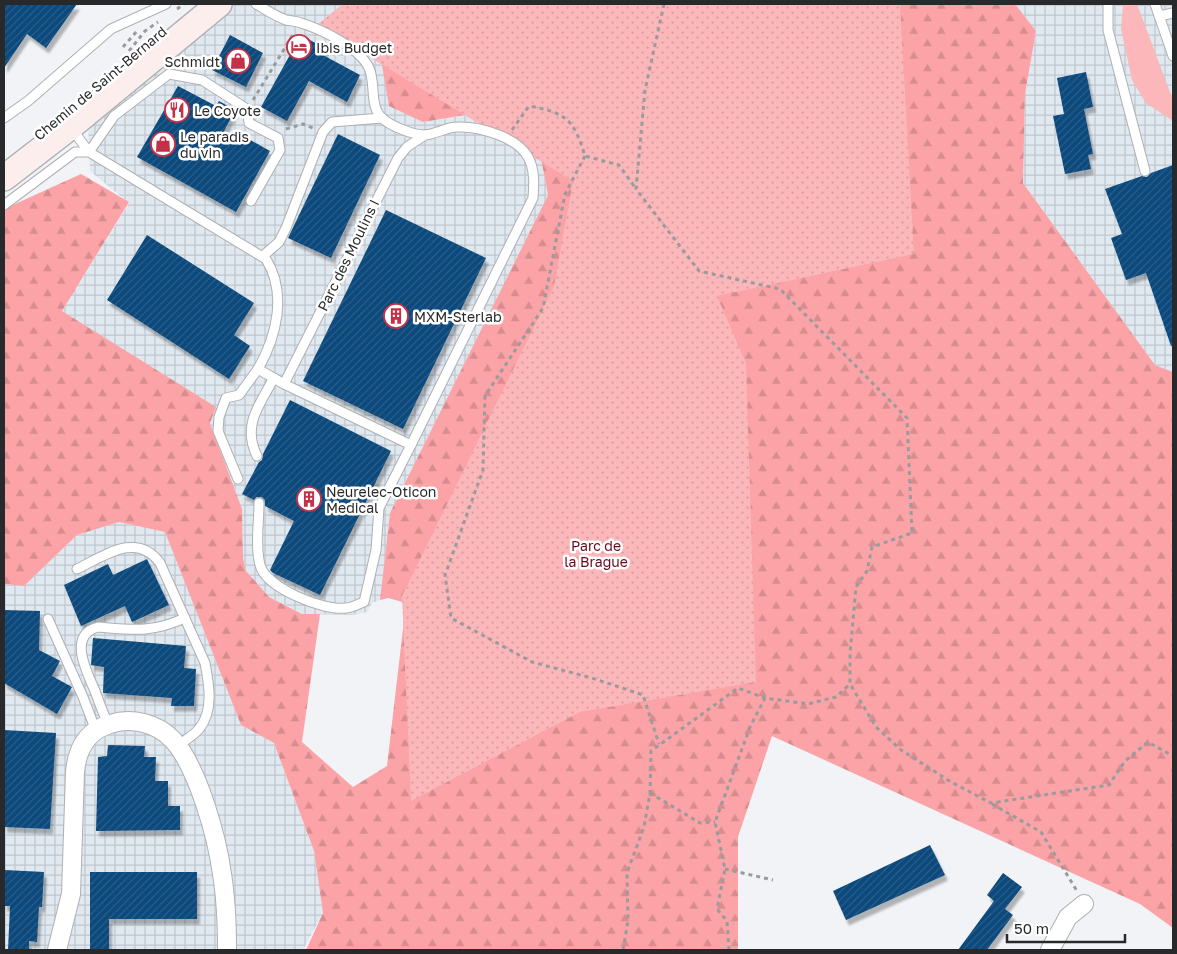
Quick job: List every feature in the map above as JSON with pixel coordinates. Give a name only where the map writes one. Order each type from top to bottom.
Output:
[{"type":"main road","name":"Chemin de Saint-Bernard","points":[[4,178],[72,115],[199,4]]},
{"type":"main road","name":"Chemin de Saint-Bernard","points":[[4,166],[218,4]]},
{"type":"street","points":[[57,950],[71,894],[76,759],[80,748],[87,738],[102,728],[132,721],[151,725],[177,746],[197,783],[215,838],[222,874],[226,905],[227,950]]},
{"type":"street","points":[[1050,950],[1068,917],[1084,904]]},
{"type":"lane","points":[[4,118],[28,101],[111,29],[166,4]]},
{"type":"lane","points":[[256,4],[286,20],[323,31],[364,59],[370,68],[376,107],[382,118],[403,130],[425,135],[456,127],[490,132],[506,138],[528,157],[534,180],[533,198],[379,508],[376,550],[364,602],[346,608],[326,607],[305,601],[267,576],[262,571],[258,547],[259,503]]},
{"type":"lane","points":[[1108,4],[1108,30],[1145,171]]},
{"type":"lane","points":[[1155,4],[1173,56]]},
{"type":"lane","points":[[1159,16],[1173,13]]},
{"type":"lane","points":[[89,152],[114,116],[169,74],[202,80],[247,110],[249,123],[278,138],[280,150],[251,201]]},
{"type":"lane","points":[[72,115],[89,152]]},
{"type":"lane","points":[[263,256],[278,242],[286,228],[323,132],[332,122],[382,118]]},
{"type":"lane","name":"Parc des Moulins I","points":[[284,384],[398,158],[407,147],[425,135]]},
{"type":"lane","points":[[4,205],[75,152],[89,152],[263,256],[272,270],[278,293],[274,333],[267,354],[258,369],[239,395],[226,398],[219,417],[218,430],[238,480]]},
{"type":"lane","points":[[258,369],[284,384],[411,445]]},
{"type":"lane","points":[[257,456],[252,446],[250,431],[252,420],[274,378]]},
{"type":"lane","points":[[77,569],[120,548],[140,547],[149,550],[160,562],[205,663],[209,681],[209,694],[204,719],[198,729],[177,746]]},
{"type":"lane","points":[[102,728],[84,666],[82,654],[84,636],[90,629],[98,627],[153,630],[168,626],[185,618]]},
{"type":"lane","points":[[48,619],[83,698],[102,728]]},
{"type":"path","points":[[636,189],[645,90],[664,4]]},
{"type":"path","points":[[258,92],[300,23]]},
{"type":"path","points":[[123,47],[129,40]]},
{"type":"path","points":[[506,138],[529,106],[553,110],[573,124],[585,156],[565,194],[543,308],[485,396],[483,470],[445,575],[451,618],[532,662],[592,678],[643,695],[659,744]]},
{"type":"path","points":[[278,138],[285,130],[303,124],[323,132]]},
{"type":"path","points":[[585,156],[619,165],[700,271],[780,289],[907,418],[912,533],[872,547],[867,571],[856,587],[850,654],[850,684],[876,728],[901,750],[951,782],[1041,832],[1084,904]]},
{"type":"path","points":[[623,950],[628,921],[627,873],[644,828],[650,793],[651,751],[738,688],[765,698],[808,704],[836,697],[850,684]]},
{"type":"path","points":[[728,950],[727,921],[717,910],[725,869],[715,822],[750,727],[765,698]]},
{"type":"path","points":[[991,803],[1109,785],[1125,761],[1148,742],[1173,756]]},
{"type":"path","points":[[650,793],[700,822],[715,822]]},
{"type":"path","points":[[725,869],[773,880]]},
{"type":"shaded area","points":[[229,4],[357,4],[423,122],[465,115],[540,153],[548,195],[390,513],[380,600],[372,603],[367,612],[352,615],[303,614],[269,597],[246,571],[243,558],[242,509],[210,423],[62,311],[129,203],[90,171],[88,125]]},
{"type":"shaded area","points":[[1015,4],[1173,4],[1173,372],[1155,365],[1023,183],[1025,94],[1036,31]]},
{"type":"shaded area","points":[[119,522],[165,532],[241,725],[274,743],[314,851],[323,913],[303,950],[4,950],[4,584],[24,586],[77,535]]},
{"type":"green space","name":"Parc de la Brague","points":[[343,4],[900,4],[914,254],[717,296],[746,363],[756,682],[580,712],[411,801],[402,596],[554,286],[573,181],[317,25]]},
{"type":"green space","points":[[357,4],[1015,4],[1036,31],[1025,94],[1023,183],[1155,365],[1173,372],[1173,928],[1140,904],[772,736],[738,837],[738,950],[306,950],[323,913],[314,851],[274,743],[241,725],[165,532],[119,522],[77,535],[24,586],[4,584],[4,209],[81,174],[129,202],[62,311],[216,407],[210,423],[242,509],[243,558],[246,571],[269,597],[302,614],[320,614],[302,742],[353,787],[387,766],[406,603],[388,598],[380,600],[390,513],[548,195],[540,153],[465,115],[423,122],[389,106],[381,59]]},
{"type":"green space","points":[[1123,4],[1137,4],[1173,100],[1173,121],[1146,103],[1132,80],[1121,29]]},
{"type":"building","points":[[4,4],[77,4],[46,48],[27,34],[4,68]]},
{"type":"building","name":"Schmidt","points":[[230,35],[263,53],[246,87],[212,70]]},
{"type":"building","points":[[301,35],[326,49],[323,55],[360,75],[347,102],[309,81],[287,121],[261,107]]},
{"type":"building","points":[[1086,72],[1093,107],[1084,109],[1093,154],[1088,155],[1091,169],[1065,174],[1053,116],[1064,114],[1057,78]]},
{"type":"building","points":[[178,86],[216,106],[219,101],[235,110],[222,135],[240,145],[245,137],[270,151],[236,212],[137,157]]},
{"type":"building","points":[[338,134],[380,155],[331,258],[288,238]]},
{"type":"building","points":[[1173,165],[1173,345],[1171,346],[1146,273],[1126,280],[1111,238],[1122,234],[1105,189],[1142,176],[1147,177],[1151,173]]},
{"type":"building","name":"MXM-Sterlab","points":[[386,210],[486,258],[403,429],[303,381]]},
{"type":"building","points":[[147,235],[254,303],[234,335],[250,346],[229,379],[107,300]]},
{"type":"building","name":"Neurelec-Oticon Medical","points":[[290,400],[391,451],[320,595],[270,570],[294,521],[265,506],[265,500],[262,497],[256,497],[254,500],[242,494],[259,462],[262,460],[263,454]]},
{"type":"building","points":[[147,559],[169,605],[132,622],[125,606],[81,626],[64,585],[108,564],[113,575]]},
{"type":"building","points":[[4,610],[40,611],[39,650],[60,661],[52,676],[72,687],[57,714],[4,683]]},
{"type":"building","points":[[93,638],[186,646],[184,668],[196,669],[194,706],[171,706],[172,698],[103,693],[104,667],[91,665]]},
{"type":"building","points":[[4,730],[56,733],[50,829],[4,827]]},
{"type":"building","points":[[108,745],[145,746],[144,757],[156,757],[155,781],[168,781],[168,806],[180,806],[180,830],[96,831],[98,757],[107,756]]},
{"type":"building","points":[[930,845],[945,875],[846,920],[833,891]]},
{"type":"building","points":[[5,870],[44,872],[37,942],[29,941],[29,950],[8,950],[10,906],[4,906]]},
{"type":"building","points":[[90,872],[197,872],[197,919],[109,919],[109,950],[90,950]]},
{"type":"building","points":[[1003,873],[1022,887],[1005,909],[1013,915],[987,950],[958,950],[994,901],[987,895]]},
{"type":"place","name":"Ibis Budget","points":[[299,47]]},
{"type":"place","name":"Schmidt","points":[[238,61]]},
{"type":"place","name":"Le Coyote","points":[[177,110]]},
{"type":"place","name":"Le paradis du vin","points":[[163,144]]},
{"type":"place","name":"MXM-Sterlab","points":[[396,316]]},
{"type":"place","name":"Neurelec-Oticon Medical","points":[[309,499]]}]
